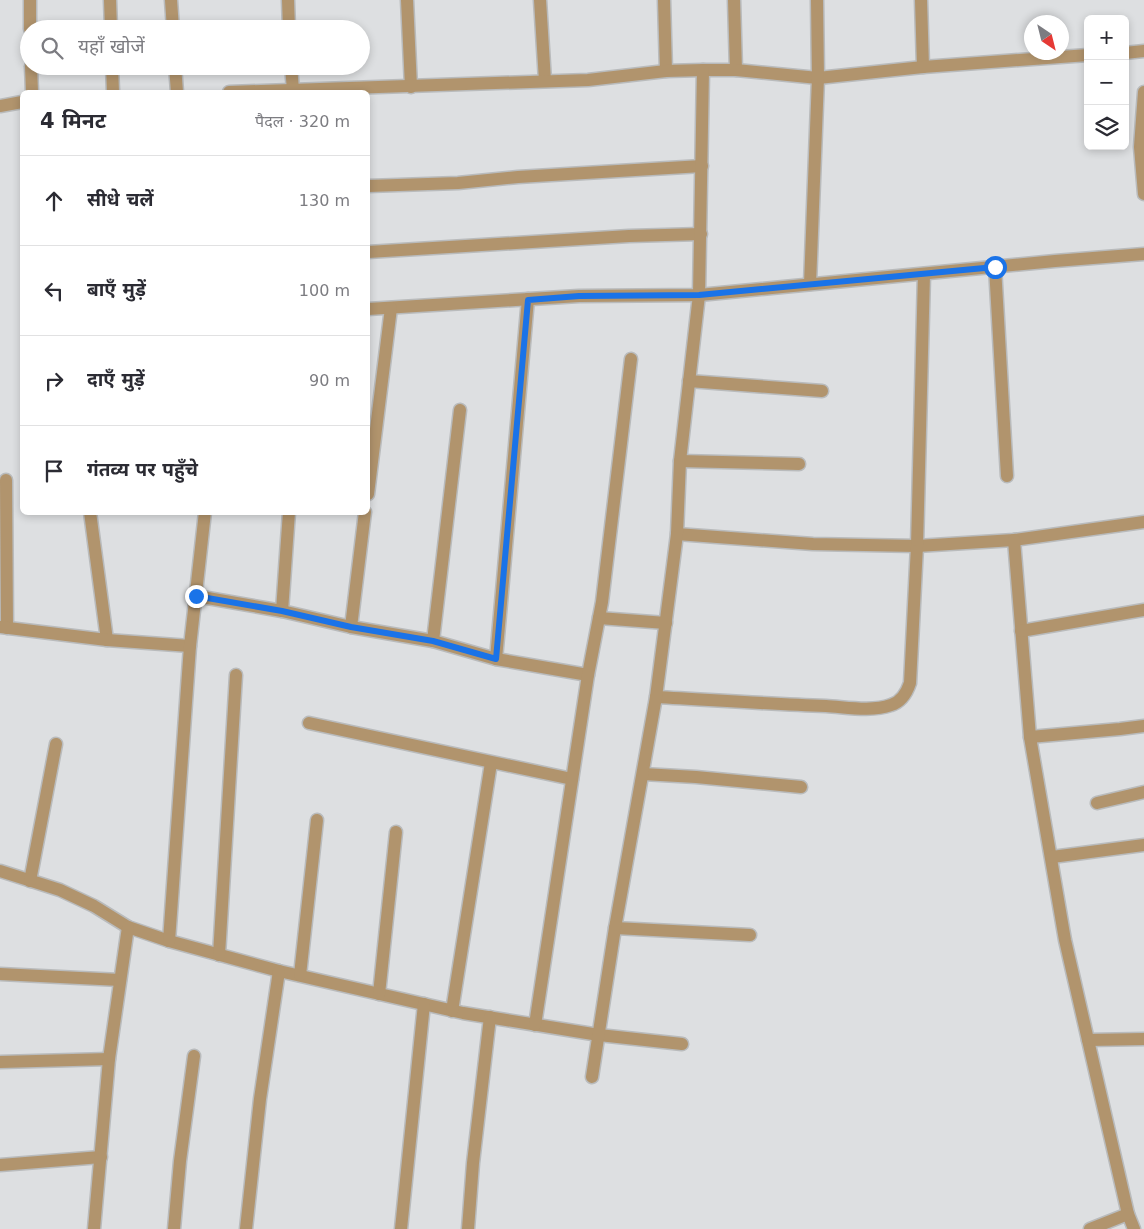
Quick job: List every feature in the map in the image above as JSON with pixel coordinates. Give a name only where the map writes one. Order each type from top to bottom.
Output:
[{"type":"street","points":[[30,0],[30,20]]},
{"type":"street","points":[[110,0],[111,20]]},
{"type":"street","points":[[171,0],[172,20]]},
{"type":"street","points":[[288,0],[289,20]]},
{"type":"street","points":[[407,0],[411,87]]},
{"type":"street","points":[[540,0],[545,81]]},
{"type":"street","points":[[664,0],[666,72]]},
{"type":"street","points":[[734,0],[736,70]]},
{"type":"street","points":[[810,284],[818,78],[817,0]]},
{"type":"street","points":[[921,0],[924,67]]},
{"type":"street","points":[[1129,52],[1144,51]]},
{"type":"street","points":[[291,75],[292,90],[588,80],[703,70],[736,70],[818,78],[924,67],[1084,55]]},
{"type":"street","points":[[592,1077],[615,928],[656,697],[677,534],[680,461],[699,295],[703,70]]},
{"type":"street","points":[[31,75],[32,90]]},
{"type":"street","points":[[112,75],[113,90]]},
{"type":"street","points":[[175,75],[176,90]]},
{"type":"street","points":[[1144,92],[1140,147],[1144,194]]},
{"type":"street","points":[[0,106],[20,102]]},
{"type":"street","points":[[370,186],[458,183],[518,177],[702,166]]},
{"type":"street","points":[[370,252],[629,236],[701,234]]},
{"type":"street","points":[[370,309],[579,296],[699,295],[1144,254]]},
{"type":"street","points":[[995,267],[1008,476]]},
{"type":"street","points":[[656,697],[869,708],[893,705],[901,699],[910,683],[917,546],[924,274]]},
{"type":"street","points":[[496,659],[528,300]]},
{"type":"street","points":[[370,478],[391,308]]},
{"type":"street","points":[[535,1025],[588,675],[599,618],[630,359]]},
{"type":"street","points":[[689,381],[822,391]]},
{"type":"street","points":[[433,641],[460,410]]},
{"type":"street","points":[[680,461],[799,464]]},
{"type":"street","points":[[6,480],[4,628],[107,640],[190,646]]},
{"type":"street","points":[[90,515],[107,640]]},
{"type":"street","points":[[169,941],[190,646],[205,515]]},
{"type":"street","points":[[282,611],[289,515]]},
{"type":"street","points":[[351,627],[365,515]]},
{"type":"street","points":[[677,534],[812,544],[917,546],[1014,540],[1144,522]]},
{"type":"street","points":[[1014,540],[1030,737],[1065,940],[1128,1214],[1134,1229]]},
{"type":"street","points":[[196,596],[282,611],[351,627],[433,641],[496,659],[588,675]]},
{"type":"street","points":[[1021,631],[1144,610]]},
{"type":"street","points":[[599,618],[666,624]]},
{"type":"street","points":[[219,955],[236,675]]},
{"type":"street","points":[[309,723],[572,779]]},
{"type":"street","points":[[1030,737],[1120,730],[1144,726]]},
{"type":"street","points":[[30,881],[56,744]]},
{"type":"street","points":[[452,1011],[491,762]]},
{"type":"street","points":[[642,774],[801,787]]},
{"type":"street","points":[[1097,803],[1144,792]]},
{"type":"street","points":[[300,975],[317,820]]},
{"type":"street","points":[[379,994],[396,832]]},
{"type":"street","points":[[1052,857],[1144,845]]},
{"type":"street","points":[[0,871],[60,890],[94,906],[128,927],[169,941],[279,971],[452,1011],[599,1035],[682,1044]]},
{"type":"street","points":[[94,1229],[109,1059],[128,927]]},
{"type":"street","points":[[615,928],[750,935]]},
{"type":"street","points":[[246,1229],[260,1099],[279,971]]},
{"type":"street","points":[[0,974],[120,980]]},
{"type":"street","points":[[401,1229],[424,1004]]},
{"type":"street","points":[[468,1229],[473,1163],[490,1017]]},
{"type":"street","points":[[1088,1040],[1144,1040]]},
{"type":"street","points":[[174,1229],[180,1161],[194,1056]]},
{"type":"street","points":[[0,1062],[109,1059]]},
{"type":"street","points":[[0,1165],[101,1158]]},
{"type":"street","points":[[1090,1229],[1128,1214]]},
{"type":"route","points":[[196,596],[282,611],[351,627],[433,641],[496,659],[528,300],[579,296],[699,295],[995,267]]}]
